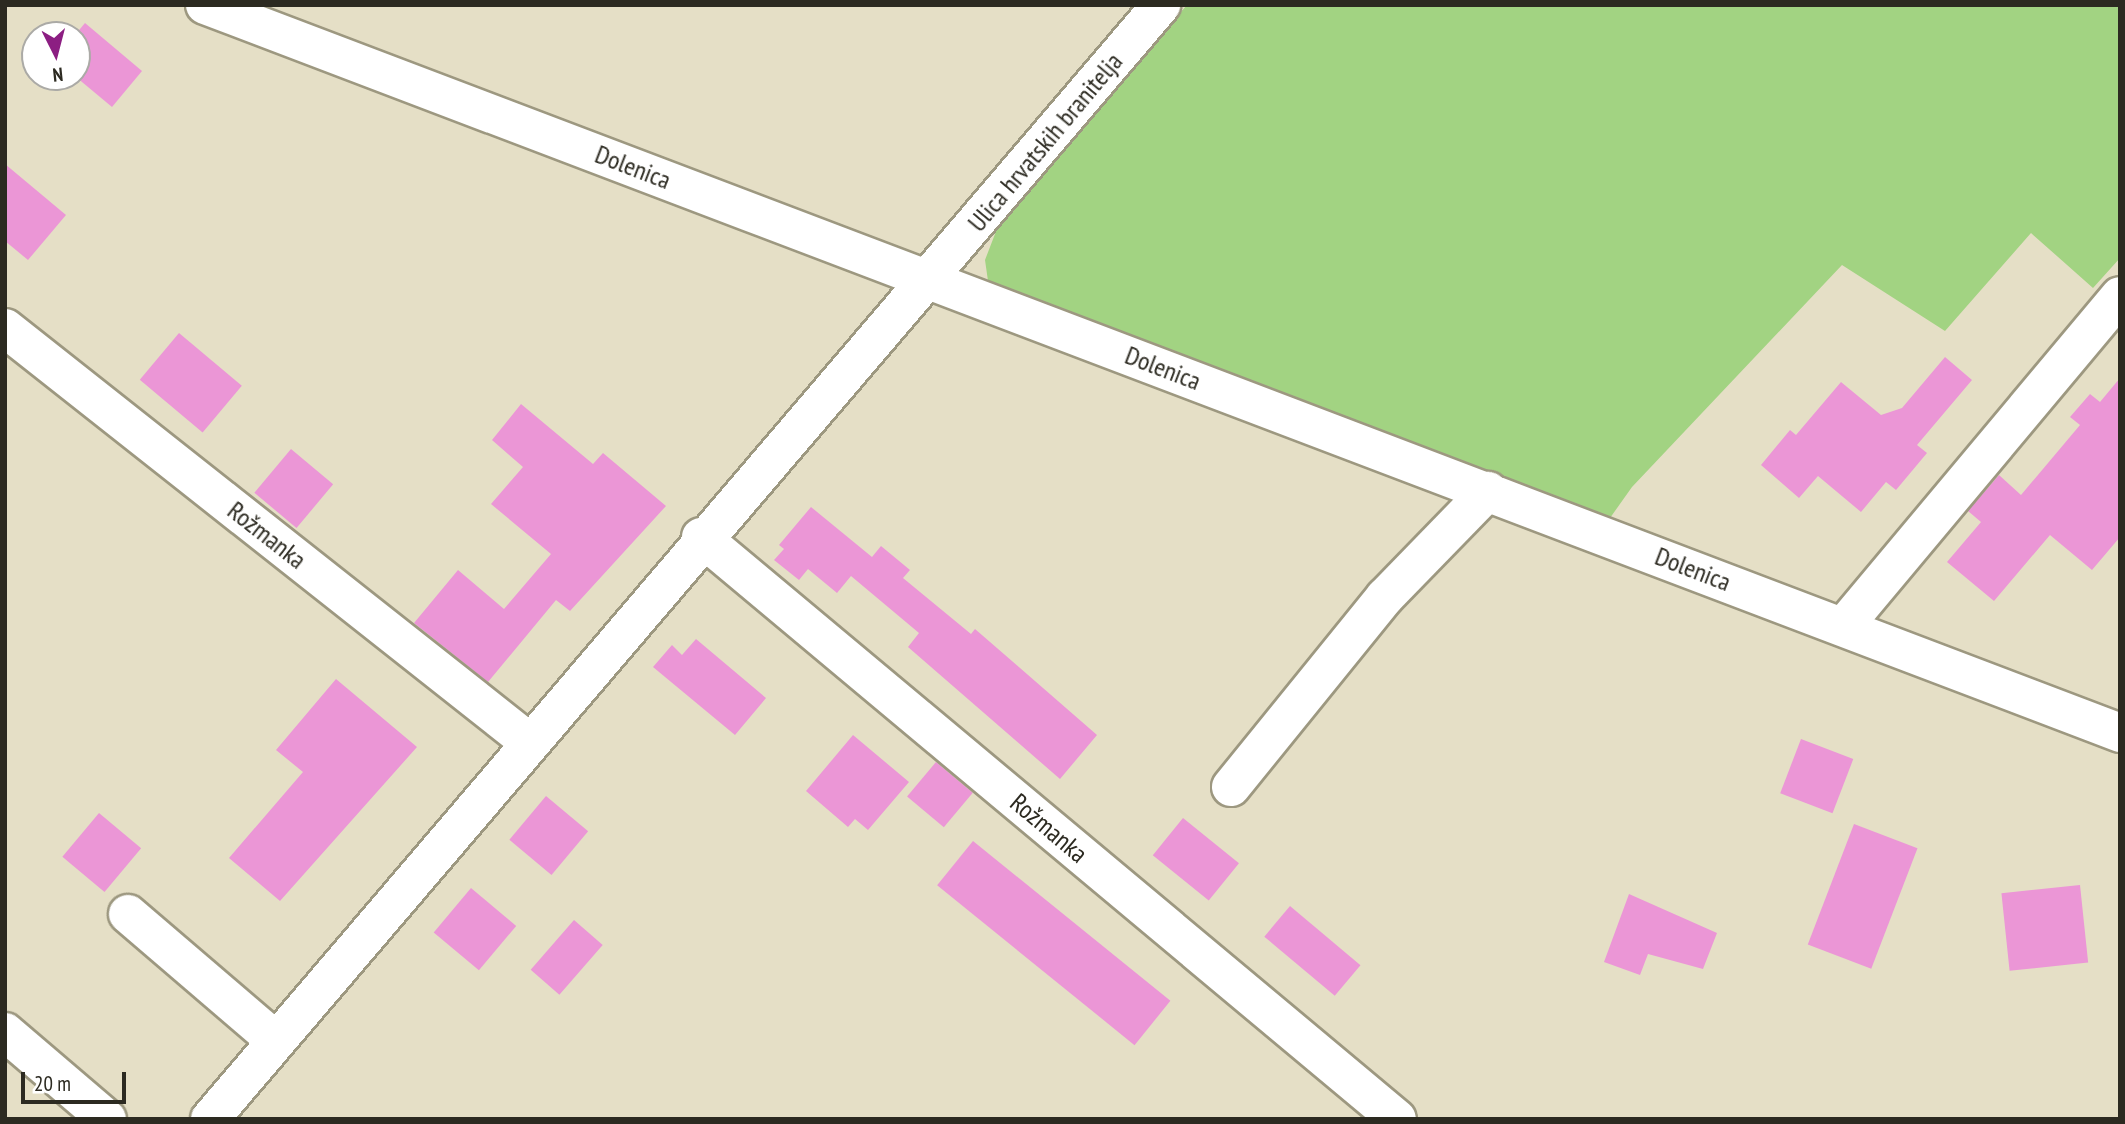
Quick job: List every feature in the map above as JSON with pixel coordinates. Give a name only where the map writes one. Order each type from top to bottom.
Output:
[{"type":"street","name":"Dolenica","points":[[205,5],[2120,733]]},
{"type":"street","name":"Ulica hrvatskih branitelja","points":[[928,279],[1161,5]]},
{"type":"street","points":[[210,1119],[701,537],[928,279]]},
{"type":"street","points":[[1844,626],[2120,296]]},
{"type":"street","name":"Rožmanka","points":[[5,328],[529,742]]},
{"type":"street","points":[[1231,787],[1385,597],[1488,491]]},
{"type":"street","name":"Rožmanka","points":[[701,537],[1397,1119]]},
{"type":"street","points":[[128,914],[276,1041]]},
{"type":"street","points":[[5,1032],[107,1119]]},
{"type":"green space","points":[[1187,5],[2120,5],[2120,258],[2093,288],[2031,233],[1945,331],[1842,265],[1632,487],[1610,518],[988,281],[985,260],[1000,221]]},
{"type":"building","points":[[91,28],[142,71],[112,107],[91,90]]},
{"type":"building","points":[[5,164],[66,215],[28,260],[5,241]]},
{"type":"building","points":[[179,333],[242,386],[203,432],[140,380]]},
{"type":"building","points":[[1945,357],[1972,380],[1917,445],[1927,453],[1896,490],[1886,482],[1861,512],[1818,476],[1799,498],[1761,465],[1790,430],[1796,435],[1841,382],[1881,415],[1902,408]]},
{"type":"building","points":[[2120,378],[2120,537],[2092,570],[2050,535],[1994,601],[1947,562],[1981,522],[1968,511],[1999,475],[2021,495],[2080,425],[2070,417],[2090,394],[2100,402]]},
{"type":"building","points":[[521,404],[593,464],[603,453],[666,506],[570,611],[556,600],[488,682],[414,623],[458,570],[504,609],[551,554],[491,504],[523,467],[492,440]]},
{"type":"building","points":[[291,449],[333,484],[296,528],[254,493]]},
{"type":"building","points":[[811,507],[872,557],[881,546],[910,570],[903,578],[971,634],[975,629],[1097,735],[1060,779],[908,647],[919,633],[851,576],[837,593],[808,569],[799,580],[774,560],[784,549],[779,545]]},
{"type":"building","points":[[696,639],[766,698],[735,735],[653,667],[672,645],[682,655]]},
{"type":"building","points":[[336,679],[417,747],[280,901],[229,858],[303,772],[276,750]]},
{"type":"building","points":[[853,735],[909,782],[868,830],[855,819],[848,827],[806,791]]},
{"type":"building","points":[[1801,739],[1853,759],[1832,813],[1780,793]]},
{"type":"building","points":[[936,762],[973,793],[944,827],[907,796]]},
{"type":"building","points":[[546,796],[588,831],[551,875],[509,840]]},
{"type":"building","points":[[99,813],[141,848],[104,892],[62,857]]},
{"type":"building","points":[[1183,818],[1239,863],[1209,901],[1153,855]]},
{"type":"building","points":[[1854,824],[1917,848],[1871,969],[1808,944]]},
{"type":"building","points":[[973,841],[1170,1001],[1135,1045],[937,885]]},
{"type":"building","points":[[2080,885],[2088,963],[2010,971],[2001,893]]},
{"type":"building","points":[[471,888],[516,926],[479,970],[434,932]]},
{"type":"building","points":[[1629,894],[1717,933],[1703,969],[1648,954],[1640,975],[1604,962]]},
{"type":"building","points":[[1290,906],[1360,965],[1335,996],[1264,937]]},
{"type":"building","points":[[574,920],[603,945],[559,995],[531,970]]}]
